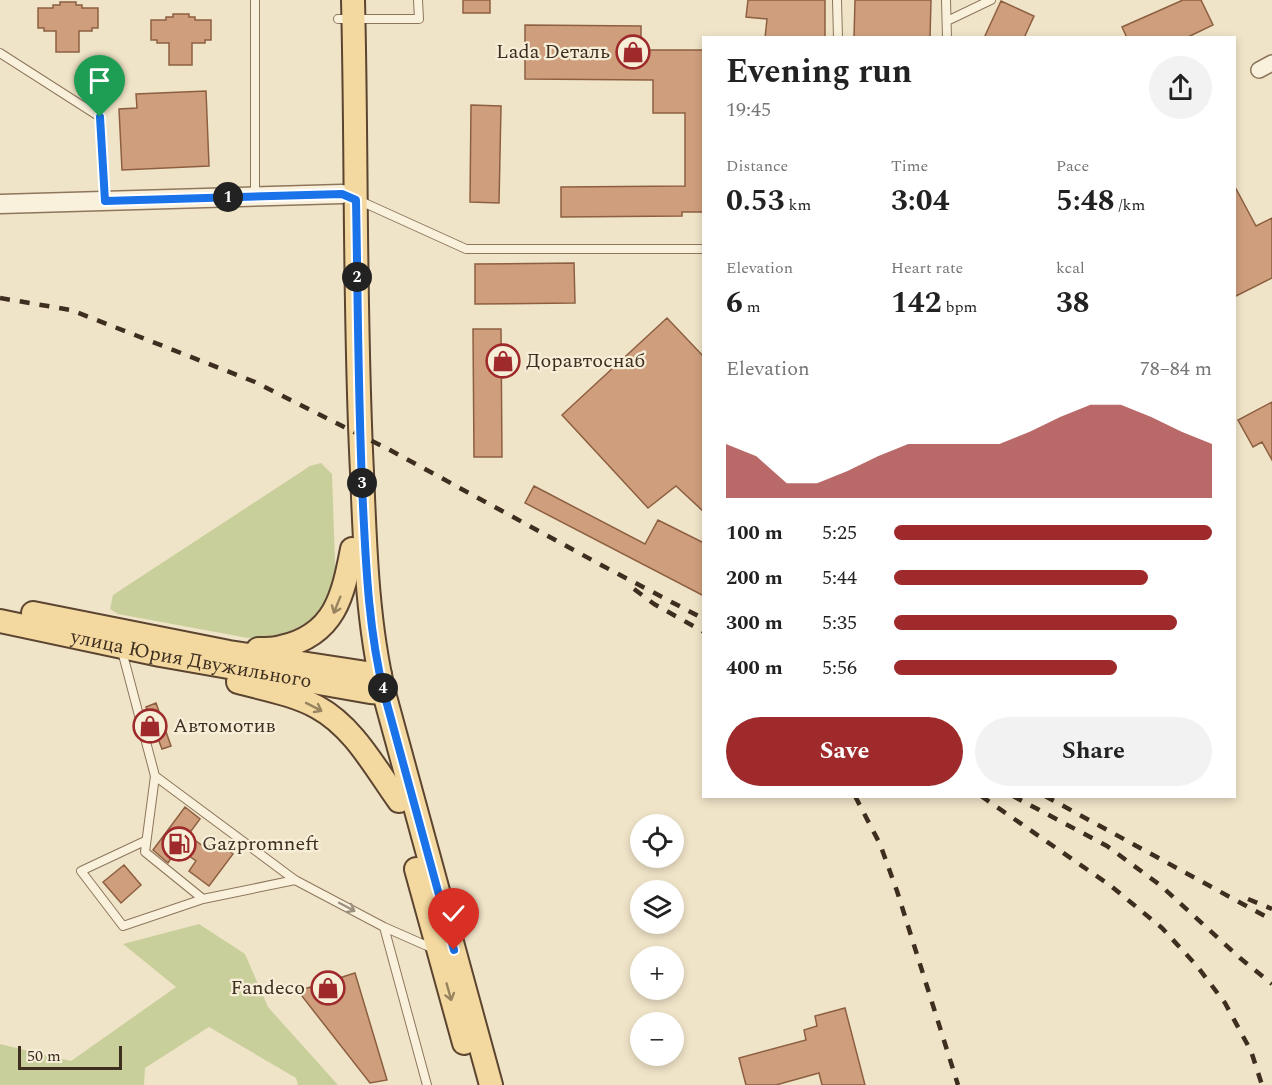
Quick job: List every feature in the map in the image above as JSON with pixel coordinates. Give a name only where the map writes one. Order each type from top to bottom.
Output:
[{"type":"main road","points":[[346,9],[349,197],[347,412],[352,549],[375,683],[399,801],[476,1085]]},
{"type":"main road","points":[[349,197],[362,490],[374,633],[375,683],[491,1085]]},
{"type":"main road","points":[[229,652],[281,647],[318,631],[333,615],[345,585],[352,549]]},
{"type":"main road","name":"улица Юрия Двужильного","points":[[0,606],[375,683]]},
{"type":"main road","name":"улица Юрия Двужильного","points":[[0,621],[160,655],[375,683]]},
{"type":"main road","points":[[160,655],[219,678],[284,694],[317,707],[354,738],[399,801]]},
{"type":"street","points":[[0,204],[255,196],[349,197]]},
{"type":"lane","points":[[255,0],[255,196]]},
{"type":"lane","points":[[346,9],[418,19],[418,0]]},
{"type":"lane","points":[[837,0],[838,36]]},
{"type":"lane","points":[[946,0],[947,36]]},
{"type":"lane","points":[[947,21],[991,0]]},
{"type":"lane","points":[[0,53],[100,117],[105,201]]},
{"type":"lane","points":[[349,197],[466,249],[702,249]]},
{"type":"lane","points":[[120,647],[155,776],[145,852],[203,899]]},
{"type":"lane","points":[[155,776],[295,880],[384,927],[438,951]]},
{"type":"lane","points":[[145,841],[81,871],[123,926],[203,899],[295,880]]},
{"type":"lane","points":[[384,927],[427,1085]]},
{"type":"green space","points":[[321,463],[332,474],[336,592],[325,610],[307,623],[282,635],[248,638],[118,614],[110,609],[113,595],[310,466]]},
{"type":"green space","points":[[199,924],[245,954],[268,1007],[338,1085],[298,1085],[296,1078],[209,1027],[145,1068],[144,1085],[0,1085],[0,1044],[71,1061],[176,987],[123,944]]},
{"type":"building","points":[[463,0],[490,0],[490,13],[463,13]]},
{"type":"building","points":[[748,0],[825,0],[825,36],[765,36],[767,19],[746,17]]},
{"type":"building","points":[[855,0],[931,0],[930,36],[854,36]]},
{"type":"building","points":[[1183,0],[1201,0],[1213,25],[1190,36],[1126,36],[1122,27]]},
{"type":"building","points":[[1001,1],[1034,16],[1025,36],[985,36]]},
{"type":"building","points":[[60,2],[76,2],[76,5],[82,5],[82,8],[98,8],[98,28],[92,28],[92,31],[79,31],[79,52],[56,52],[56,31],[44,31],[44,28],[38,28],[38,8],[53,8],[53,5],[60,5]]},
{"type":"building","points":[[173,14],[189,14],[189,17],[195,17],[195,20],[211,20],[211,40],[205,40],[205,43],[192,43],[192,65],[169,65],[169,43],[157,43],[157,40],[151,40],[151,20],[166,20],[166,17],[173,17]]},
{"type":"building","points":[[525,25],[641,26],[641,50],[702,50],[702,212],[682,212],[682,216],[561,217],[561,187],[685,186],[685,113],[653,113],[653,80],[525,79]]},
{"type":"building","points":[[206,91],[209,166],[122,170],[119,109],[137,108],[136,94]]},
{"type":"building","points":[[471,105],[501,106],[499,203],[470,202]]},
{"type":"building","points":[[1236,189],[1256,226],[1272,218],[1272,278],[1236,296]]},
{"type":"building","points":[[574,263],[575,303],[475,304],[475,264]]},
{"type":"building","points":[[667,318],[702,355],[702,510],[676,486],[648,508],[562,415]]},
{"type":"building","points":[[473,329],[501,329],[502,457],[474,457]]},
{"type":"building","points":[[1272,402],[1272,460],[1262,442],[1253,447],[1238,420]]},
{"type":"building","points":[[534,486],[645,544],[658,520],[702,542],[702,595],[525,503]]},
{"type":"building","points":[[156,703],[171,746],[162,749],[146,707]]},
{"type":"building","name":"Gazpromneft","points":[[185,807],[200,819],[188,835],[207,849],[214,840],[233,854],[209,886],[189,871],[196,861],[178,848],[168,863],[153,850]]},
{"type":"building","points":[[124,865],[141,885],[121,903],[103,882]]},
{"type":"building","points":[[355,973],[387,1080],[370,1083],[298,991]]},
{"type":"building","points":[[845,1008],[865,1085],[822,1085],[819,1073],[776,1085],[746,1085],[739,1058],[806,1040],[804,1030],[817,1026],[815,1016]]},
{"type":"railway","points":[[0,298],[71,310],[255,382],[390,450],[702,618]]},
{"type":"railway","points":[[634,589],[654,604],[702,631]]},
{"type":"railway","points":[[856,798],[880,844],[897,891],[958,1085]]},
{"type":"railway","points":[[984,798],[1111,886],[1162,928],[1197,966],[1225,1003],[1251,1051],[1262,1085]]},
{"type":"railway","points":[[1017,798],[1107,846],[1160,885],[1272,984]]},
{"type":"railway","points":[[1049,798],[1272,920]]},
{"type":"railway","points":[[1248,899],[1272,909]]},
{"type":"place","name":"Lada Dеталь","points":[[633,52]]},
{"type":"place","name":"Доравтоснаб","points":[[503,361]]},
{"type":"place","name":"Автомотив","points":[[150,726]]},
{"type":"place","name":"Gazpromneft","points":[[179,844]]},
{"type":"place","name":"Fandeco","points":[[328,988]]},
{"type":"route","points":[[100,117],[105,201],[342,194],[356,200],[359,419],[365,549],[374,633],[384,693],[454,950]]}]
